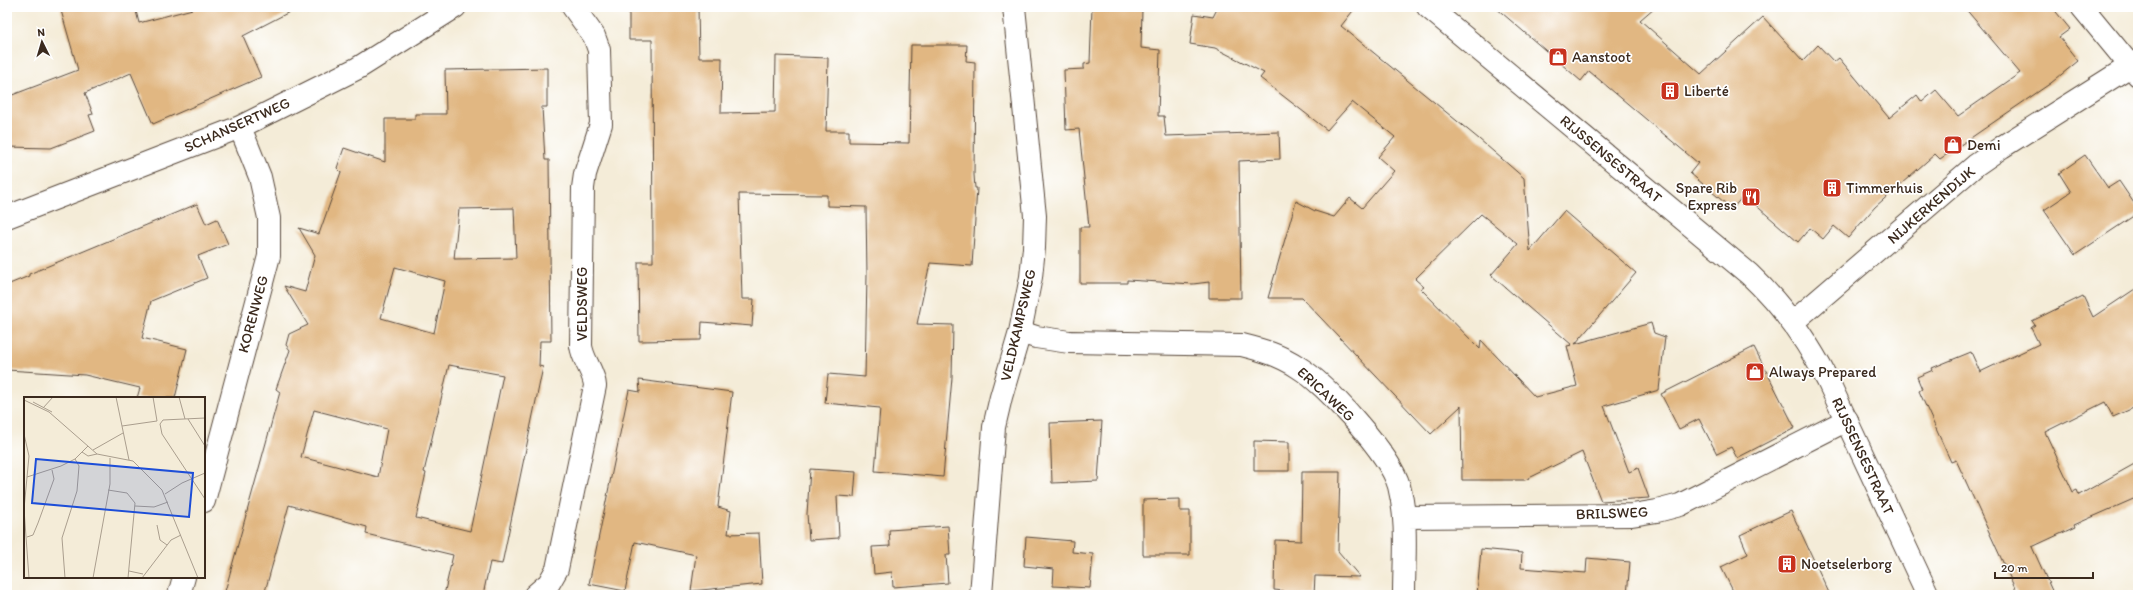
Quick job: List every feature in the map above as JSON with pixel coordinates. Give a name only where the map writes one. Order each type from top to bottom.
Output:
[{"type":"street","name":"SCHANSERTWEG","points":[[7,218],[240,127],[358,68],[455,7]]},
{"type":"street","name":"VELDSWEG","points":[[535,595],[549,583],[557,569],[595,386],[594,375],[584,358],[581,346],[583,188],[585,174],[601,124],[599,50],[594,36],[573,7]]},
{"type":"street","name":"VELDKAMPSWEG","points":[[981,595],[993,433],[1001,397],[1020,332],[1031,277],[1035,231],[1014,7]]},
{"type":"street","name":"RIJSSENSESTRAAT","points":[[1428,7],[1749,274],[1774,298],[1793,322],[1813,353],[1847,420],[1928,595]]},
{"type":"street","points":[[2082,7],[2135,67]]},
{"type":"street","name":"NIJKERKENDIJK","points":[[1793,322],[1976,165],[2002,147],[2135,67]]},
{"type":"street","name":"KORENWEG","points":[[205,498],[268,256],[269,218],[260,177],[240,127]]},
{"type":"street","name":"ERICAWEG","points":[[1020,332],[1036,337],[1069,342],[1242,345],[1264,350],[1281,357],[1311,375],[1368,434],[1382,452],[1398,484],[1405,517],[1404,595]]},
{"type":"street","name":"BRILSWEG","points":[[1405,517],[1632,515],[1657,512],[1680,505],[1847,420]]},
{"type":"street","points":[[179,595],[184,578]]},
{"type":"building","points":[[60,7],[135,7],[139,23],[200,7],[299,7],[243,36],[261,77],[153,124],[131,73],[85,93],[93,114],[89,115],[95,131],[51,148],[7,147],[7,97],[78,70]]},
{"type":"building","points":[[629,7],[698,7],[699,58],[722,58],[721,113],[775,112],[776,56],[828,58],[826,131],[849,131],[849,142],[909,143],[911,45],[967,45],[966,61],[975,62],[974,175],[975,188],[977,188],[972,266],[930,263],[917,324],[953,325],[952,378],[943,477],[875,471],[880,408],[825,403],[828,374],[865,377],[867,275],[866,207],[827,206],[827,195],[739,194],[742,299],[754,299],[752,326],[702,322],[701,340],[639,341],[638,262],[653,262],[652,40],[629,40]]},
{"type":"building","points":[[1218,7],[1356,7],[1341,26],[1479,139],[1524,178],[1530,251],[1564,211],[1636,273],[1575,344],[1651,323],[1654,333],[1665,337],[1659,390],[1604,406],[1629,472],[1638,468],[1649,498],[1601,501],[1582,452],[1525,480],[1462,480],[1461,406],[1431,434],[1302,298],[1268,298],[1296,201],[1315,211],[1334,217],[1350,198],[1362,208],[1394,171],[1378,157],[1395,137],[1352,102],[1327,130],[1260,78],[1264,73],[1215,48],[1190,44],[1194,14],[1213,17]],"holes":[[[1481,214],[1518,244],[1491,275],[1572,345],[1567,346],[1577,386],[1535,397],[1481,340],[1480,349],[1421,289],[1424,287],[1415,279]]]},
{"type":"building","points":[[1495,7],[1655,7],[1640,20],[1701,74],[1763,17],[1803,61],[1818,45],[1834,62],[1839,58],[1889,118],[1917,95],[1922,102],[1936,90],[1958,116],[2020,73],[1964,7],[2052,7],[2070,29],[2059,37],[2078,61],[2051,83],[1940,159],[1935,154],[1875,207],[1848,238],[1834,226],[1823,239],[1810,228],[1798,242],[1744,195],[1732,209],[1690,173],[1698,163],[1589,71],[1581,81]]},
{"type":"building","points":[[1092,8],[1142,9],[1141,48],[1160,50],[1158,116],[1164,116],[1166,136],[1279,132],[1280,159],[1239,161],[1241,298],[1209,298],[1209,282],[1193,284],[1127,280],[1127,283],[1080,283],[1080,227],[1089,227],[1079,129],[1066,130],[1064,70],[1084,69],[1084,64],[1090,63]]},
{"type":"building","points":[[547,68],[547,107],[542,107],[545,160],[549,160],[551,341],[540,341],[539,366],[543,367],[502,564],[490,562],[483,595],[444,595],[453,555],[366,534],[367,527],[289,505],[264,595],[224,595],[280,392],[276,389],[290,350],[286,345],[289,334],[308,325],[284,286],[305,292],[315,255],[299,228],[319,234],[341,172],[337,168],[344,148],[385,162],[385,119],[415,119],[415,114],[446,114],[445,70]],"holes":[[[514,208],[516,258],[454,259],[459,209]],[[395,267],[445,281],[434,333],[381,318]],[[449,365],[503,375],[470,531],[416,518],[426,473],[424,472]],[[314,410],[387,429],[378,477],[301,457]]]},
{"type":"building","points":[[2085,155],[2108,188],[2119,181],[2138,209],[2138,213],[2075,255],[2044,210],[2071,192],[2059,173]]},
{"type":"building","points":[[197,204],[206,224],[217,219],[228,244],[198,256],[207,278],[151,301],[142,338],[187,349],[175,397],[137,397],[140,388],[85,375],[7,370],[7,285],[29,276],[29,274]]},
{"type":"building","points":[[2138,287],[2138,406],[2113,417],[2105,402],[2045,432],[2073,492],[2077,490],[2079,495],[2138,462],[2138,497],[2074,525],[2075,527],[2032,547],[2054,595],[2018,595],[1956,460],[1951,462],[1919,391],[1922,389],[1917,377],[1933,370],[1932,368],[1971,352],[1980,372],[2039,344],[2031,328],[2035,325],[2032,321],[2083,296],[2093,317]]},
{"type":"building","points":[[1754,347],[1795,428],[1737,458],[1731,447],[1717,454],[1699,419],[1679,429],[1661,394]]},
{"type":"building","points":[[639,380],[732,392],[718,507],[731,511],[728,534],[759,533],[762,584],[691,591],[696,555],[635,542],[625,591],[589,584],[629,390],[640,392]]},
{"type":"building","points":[[1102,421],[1098,481],[1052,483],[1050,423]]},
{"type":"building","points":[[1254,441],[1289,442],[1289,471],[1254,471]]},
{"type":"building","points":[[810,469],[856,472],[854,497],[837,496],[839,538],[809,540],[807,514]]},
{"type":"building","points":[[1302,472],[1340,472],[1338,551],[1360,577],[1315,576],[1314,595],[1284,595],[1284,591],[1274,590],[1275,540],[1301,541]]},
{"type":"building","points":[[1180,499],[1180,511],[1190,511],[1190,555],[1143,555],[1143,500]]},
{"type":"building","name":"Noetselerborg","points":[[1791,511],[1830,595],[1735,595],[1721,567],[1748,554],[1740,535]]},
{"type":"building","points":[[948,526],[950,555],[946,555],[948,583],[893,587],[892,572],[874,574],[872,547],[890,546],[889,530]]},
{"type":"building","points":[[1026,537],[1073,541],[1072,552],[1093,554],[1090,588],[1053,586],[1054,569],[1024,566]]},
{"type":"building","points":[[1481,549],[1522,553],[1521,568],[1586,573],[1587,558],[1630,562],[1627,595],[1477,595]]},
{"type":"place","name":"Aanstoot","points":[[1558,57]]},
{"type":"place","name":"Liberté","points":[[1670,91]]},
{"type":"place","name":"Demi","points":[[1953,145]]},
{"type":"place","name":"Timmerhuis","points":[[1832,188]]},
{"type":"place","name":"Spare Rib Express","points":[[1751,197]]},
{"type":"place","name":"Always Prepared","points":[[1755,372]]},
{"type":"place","name":"Noetselerborg","points":[[1787,564]]}]
